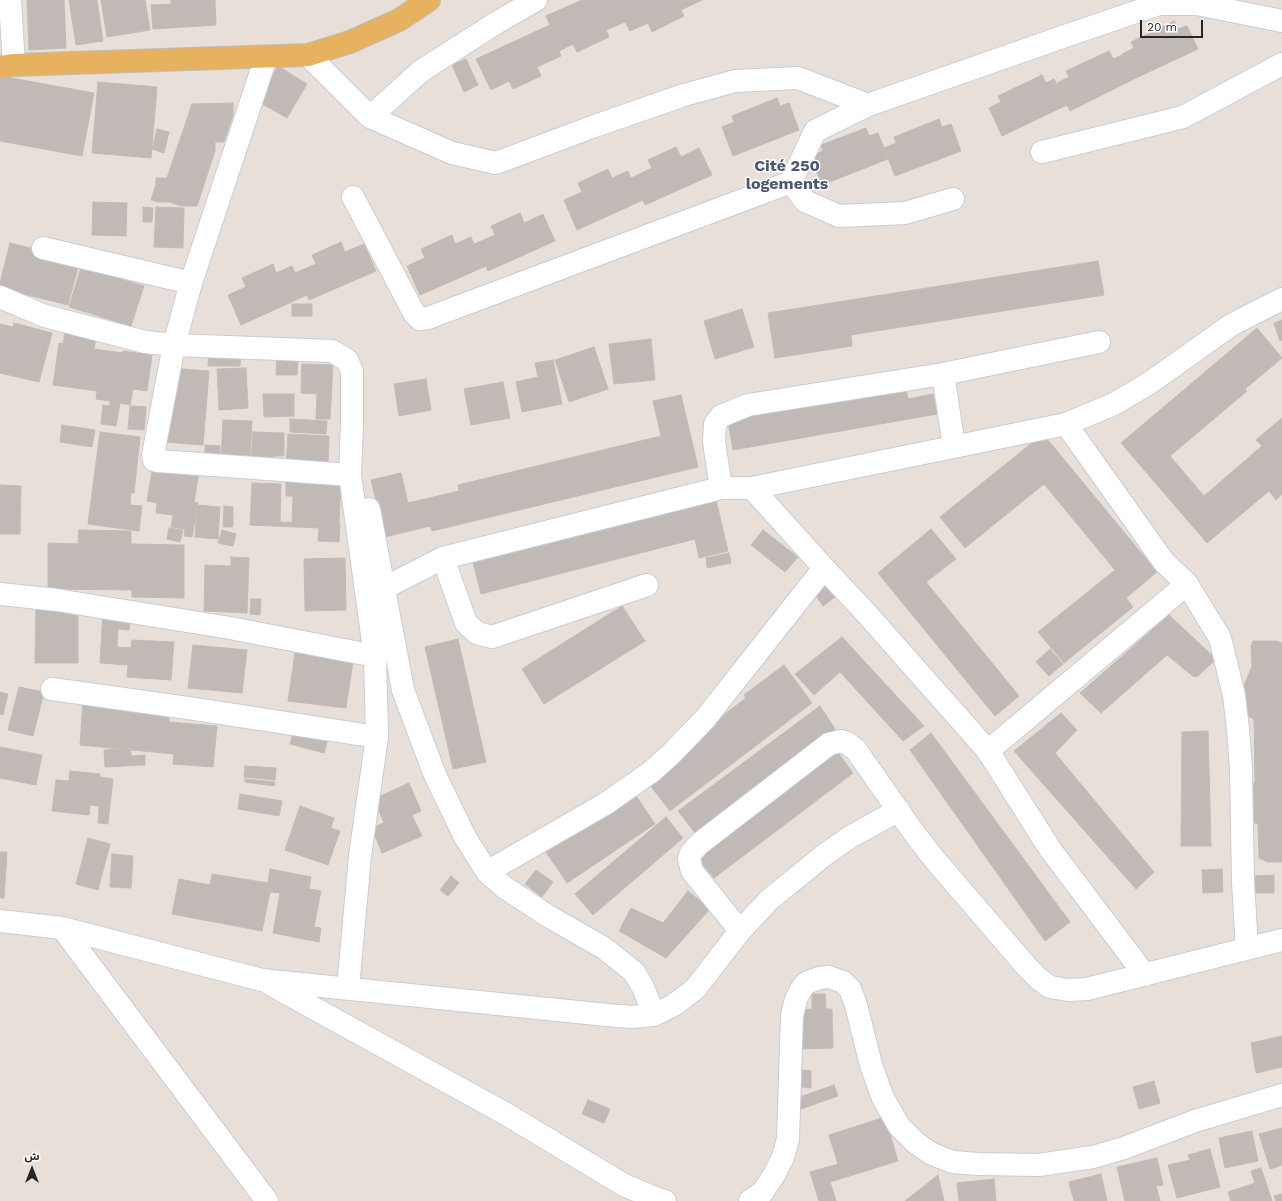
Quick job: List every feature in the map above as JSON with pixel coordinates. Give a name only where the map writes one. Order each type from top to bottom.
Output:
[{"type":"main road","points":[[7,66],[308,55],[350,42],[392,23],[429,0]]},
{"type":"street","points":[[7,66],[10,0]]},
{"type":"street","points":[[370,117],[421,71],[496,23],[536,0]]},
{"type":"street","points":[[353,198],[414,313],[420,319],[428,318],[791,182],[815,131],[868,105],[1159,4],[1197,4],[1282,21]]},
{"type":"street","points":[[308,55],[370,117],[452,153],[496,163],[684,95],[735,81],[798,78],[868,105]]},
{"type":"street","points":[[266,57],[191,283],[174,344],[153,455],[154,460],[350,475]]},
{"type":"street","points":[[1042,152],[1183,117],[1282,64]]},
{"type":"street","points":[[791,182],[805,201],[839,216],[905,213],[953,199]]},
{"type":"street","points":[[43,248],[191,283]]},
{"type":"street","points":[[0,296],[45,316],[145,342],[332,351],[347,360],[352,371],[350,475],[375,656],[377,737],[360,856],[348,988]]},
{"type":"street","points":[[384,588],[443,558],[721,488],[752,488],[1066,424],[1114,404],[1151,382],[1231,325],[1282,299]]},
{"type":"street","points":[[721,488],[714,442],[716,424],[721,416],[748,405],[943,374],[1099,342]]},
{"type":"street","points":[[943,374],[954,446]]},
{"type":"street","points":[[352,424],[403,690],[435,775],[465,837],[487,872],[504,887],[548,916],[604,948],[634,972],[643,987],[654,1015]]},
{"type":"street","points":[[1066,424],[1164,562],[1186,584],[1220,638],[1234,695],[1238,729],[1241,769],[1243,882],[1247,948]]},
{"type":"street","points":[[752,488],[866,613],[988,751],[1050,849],[1144,975]]},
{"type":"street","points":[[443,558],[466,623],[477,633],[492,637],[647,585]]},
{"type":"street","points":[[487,872],[605,804],[652,772],[670,756],[705,719],[824,568]]},
{"type":"street","points":[[988,751],[1186,584]]},
{"type":"street","points":[[0,594],[57,600],[230,628],[375,656]]},
{"type":"street","points":[[52,689],[377,737]]},
{"type":"street","points":[[740,931],[692,871],[689,859],[691,853],[699,844],[829,744],[847,742],[852,746],[935,860],[1027,967],[1039,979],[1050,986],[1068,990],[1087,989],[1282,940]]},
{"type":"street","points":[[0,921],[62,928],[262,980],[607,1015],[632,1017],[654,1015],[674,1005],[695,989],[740,931],[769,900],[823,856],[850,837],[899,810]]},
{"type":"street","points":[[62,928],[267,1201]]},
{"type":"street","points":[[750,1201],[762,1193],[774,1175],[783,1157],[788,1139],[792,1016],[796,999],[802,988],[806,983],[819,978],[829,977],[843,982],[850,989],[856,1005],[871,1065],[883,1098],[899,1126],[916,1143],[932,1154],[953,1162],[1039,1165],[1093,1157],[1124,1148],[1195,1121],[1282,1095]]},
{"type":"street","points":[[262,980],[506,1114],[624,1185],[665,1201]]},
{"type":"building","points":[[27,0],[64,0],[66,48],[29,50]]},
{"type":"building","points":[[69,0],[97,0],[103,41],[76,45]]},
{"type":"building","points":[[101,0],[145,0],[150,30],[107,37]]},
{"type":"building","points":[[171,0],[215,0],[216,25],[153,29],[151,5],[171,4]]},
{"type":"building","points":[[582,0],[702,0],[681,10],[684,16],[652,32],[648,23],[630,31],[625,22],[606,30],[609,37],[577,52],[573,44],[559,51],[561,56],[537,67],[541,76],[513,89],[509,81],[491,90],[476,59],[550,25],[546,16]]},
{"type":"building","points":[[1174,21],[1178,29],[1187,26],[1198,49],[1134,79],[1122,54],[1134,48],[1131,42]]},
{"type":"building","points":[[1109,51],[1113,59],[1122,55],[1134,79],[1070,111],[1057,83],[1069,77],[1066,71]]},
{"type":"building","points":[[466,59],[478,85],[464,92],[452,65]]},
{"type":"building","points":[[278,66],[307,84],[287,118],[257,101]]},
{"type":"building","points":[[1042,75],[1046,83],[1054,79],[1067,105],[1002,136],[989,108],[1001,102],[998,96]]},
{"type":"building","points":[[0,76],[94,93],[82,156],[0,141]]},
{"type":"building","points":[[98,82],[157,87],[151,158],[92,153]]},
{"type":"building","points":[[777,98],[780,106],[789,103],[799,130],[733,156],[722,127],[734,122],[732,116]]},
{"type":"building","points":[[233,103],[233,115],[224,142],[215,142],[215,151],[197,206],[181,206],[169,202],[158,202],[151,200],[156,184],[156,178],[167,178],[192,104]]},
{"type":"building","points":[[939,119],[942,127],[951,124],[961,151],[895,176],[884,148],[896,143],[894,137]]},
{"type":"building","points":[[866,128],[869,136],[878,133],[888,159],[822,185],[811,156],[823,151],[821,145]]},
{"type":"building","points":[[157,129],[169,132],[164,153],[152,149]]},
{"type":"building","points":[[676,147],[681,157],[699,148],[712,175],[645,205],[643,200],[577,230],[564,200],[582,192],[578,183],[608,169],[612,178],[628,171],[631,178],[652,168],[648,160]]},
{"type":"building","points":[[93,202],[127,203],[126,236],[92,235]]},
{"type":"building","points":[[143,207],[153,208],[152,222],[143,222]]},
{"type":"building","points":[[156,207],[184,208],[183,248],[154,247]]},
{"type":"building","points":[[520,213],[524,223],[543,214],[555,241],[488,271],[486,266],[420,295],[407,266],[425,258],[421,249],[452,235],[455,244],[471,237],[474,244],[495,235],[491,226]]},
{"type":"building","points":[[341,242],[345,252],[364,244],[376,271],[309,300],[307,295],[241,325],[228,295],[246,287],[242,278],[273,264],[276,273],[292,266],[295,273],[316,264],[312,255]]},
{"type":"building","points":[[10,243],[80,260],[68,305],[0,288]]},
{"type":"building","points":[[1098,261],[1104,295],[851,335],[852,346],[775,358],[768,313]]},
{"type":"building","points":[[81,267],[144,286],[131,326],[69,307]]},
{"type":"building","points":[[292,304],[312,304],[312,316],[292,316]]},
{"type":"building","points":[[742,309],[754,347],[715,359],[704,321]]},
{"type":"building","points":[[1282,320],[1282,340],[1280,341],[1274,323]]},
{"type":"building","points":[[14,323],[52,333],[39,382],[0,373],[0,324],[13,327]]},
{"type":"building","points":[[1257,328],[1282,358],[1245,389],[1247,391],[1170,456],[1204,496],[1262,446],[1256,440],[1282,418],[1282,494],[1276,500],[1269,491],[1207,543],[1121,443]]},
{"type":"building","points":[[65,333],[96,338],[94,349],[152,355],[147,391],[133,389],[130,405],[120,403],[116,426],[101,424],[103,405],[110,406],[110,401],[96,399],[97,391],[53,385],[59,343],[63,344]]},
{"type":"building","points":[[651,339],[655,380],[614,384],[609,344]]},
{"type":"building","points":[[594,347],[608,389],[569,402],[555,360]]},
{"type":"building","points":[[209,349],[241,351],[240,366],[208,366]]},
{"type":"building","points":[[277,356],[298,356],[297,375],[276,375]]},
{"type":"building","points":[[553,360],[562,404],[522,412],[516,382],[538,377],[535,363]]},
{"type":"building","points":[[302,364],[333,365],[330,419],[316,419],[317,394],[301,393]]},
{"type":"building","points":[[171,368],[209,371],[203,445],[165,442]]},
{"type":"building","points":[[246,368],[248,408],[219,410],[217,369]]},
{"type":"building","points":[[426,379],[431,410],[399,416],[394,384]]},
{"type":"building","points":[[503,382],[510,418],[471,425],[464,389]]},
{"type":"building","points":[[905,384],[908,399],[933,394],[937,414],[733,450],[727,416]]},
{"type":"building","points":[[263,394],[294,394],[294,416],[264,417]]},
{"type":"building","points":[[681,395],[698,467],[432,531],[430,526],[385,537],[371,480],[401,473],[408,503],[459,491],[458,485],[661,436],[653,401]]},
{"type":"building","points":[[130,406],[146,407],[144,430],[128,429]]},
{"type":"building","points":[[290,419],[327,421],[326,434],[290,432]]},
{"type":"building","points":[[223,420],[252,421],[250,461],[221,460]]},
{"type":"building","points":[[62,425],[95,430],[92,447],[60,442]]},
{"type":"building","points":[[100,432],[140,437],[134,493],[131,493],[130,505],[142,506],[139,531],[88,524]]},
{"type":"building","points":[[253,432],[284,433],[284,456],[273,456],[273,466],[251,465]]},
{"type":"building","points":[[288,434],[329,436],[328,467],[286,465]]},
{"type":"building","points":[[1043,434],[1157,572],[1126,598],[1133,607],[1064,663],[1038,632],[1115,570],[1044,484],[965,548],[940,517]]},
{"type":"building","points":[[205,445],[220,446],[220,459],[205,458]]},
{"type":"building","points":[[153,465],[199,472],[194,502],[198,503],[192,537],[184,536],[185,529],[171,527],[173,515],[156,513],[157,503],[147,501]]},
{"type":"building","points":[[286,478],[341,480],[339,524],[292,522],[293,496],[286,496]]},
{"type":"building","points":[[252,483],[281,484],[280,522],[340,524],[339,542],[318,541],[319,528],[250,525]]},
{"type":"building","points":[[0,485],[21,486],[20,534],[0,534]]},
{"type":"building","points":[[715,496],[728,551],[699,558],[695,539],[481,594],[472,558]]},
{"type":"building","points":[[197,505],[220,507],[218,539],[195,537]]},
{"type":"building","points":[[224,506],[233,507],[233,527],[223,527]]},
{"type":"building","points":[[169,528],[183,530],[180,542],[167,539]]},
{"type":"building","points":[[931,529],[956,559],[926,582],[1019,696],[995,716],[878,573]]},
{"type":"building","points":[[79,530],[131,531],[131,544],[184,545],[184,598],[132,597],[132,590],[48,589],[48,543],[78,544]]},
{"type":"building","points":[[222,530],[236,534],[233,546],[218,543]]},
{"type":"building","points":[[763,530],[798,557],[785,572],[751,545]]},
{"type":"building","points":[[729,553],[731,563],[707,568],[706,558]]},
{"type":"building","points":[[231,557],[249,558],[247,613],[204,611],[205,565],[231,566]]},
{"type":"building","points":[[345,558],[346,610],[305,611],[304,559]]},
{"type":"building","points":[[827,578],[839,594],[823,606],[812,590]]},
{"type":"building","points":[[251,599],[261,599],[260,615],[250,614]]},
{"type":"building","points":[[622,606],[645,641],[544,704],[522,669]]},
{"type":"building","points":[[36,607],[78,608],[78,663],[35,663]]},
{"type":"building","points":[[103,613],[130,615],[129,630],[118,629],[117,647],[131,648],[132,640],[174,642],[171,680],[127,677],[128,665],[100,663]]},
{"type":"building","points":[[1169,615],[1216,659],[1198,676],[1194,677],[1167,655],[1101,713],[1080,693]]},
{"type":"building","points":[[842,637],[924,726],[903,741],[840,672],[814,695],[795,674]]},
{"type":"building","points":[[458,639],[486,762],[453,769],[425,647]]},
{"type":"building","points":[[1253,641],[1276,641],[1282,643],[1282,862],[1268,862],[1259,858],[1258,824],[1249,821],[1248,784],[1255,783],[1254,719],[1244,715],[1244,686],[1252,666],[1251,646]]},
{"type":"building","points":[[193,645],[247,650],[242,693],[188,688]]},
{"type":"building","points":[[1050,649],[1063,664],[1049,676],[1036,662]]},
{"type":"building","points":[[295,653],[353,661],[346,708],[288,701]]},
{"type":"building","points":[[784,665],[812,703],[670,811],[646,780],[699,734],[746,698],[744,695]]},
{"type":"building","points":[[19,687],[44,692],[33,736],[8,730]]},
{"type":"building","points":[[0,692],[8,694],[3,715],[0,714]]},
{"type":"building","points":[[83,700],[169,715],[169,722],[217,726],[213,767],[173,764],[174,754],[80,745]]},
{"type":"building","points":[[820,706],[835,729],[696,834],[678,811]]},
{"type":"building","points":[[1061,713],[1077,730],[1055,753],[1154,872],[1136,889],[1014,751]]},
{"type":"building","points":[[294,730],[328,739],[324,753],[290,744]]},
{"type":"building","points":[[1208,731],[1211,846],[1181,846],[1182,732]]},
{"type":"building","points":[[931,733],[1070,922],[1045,941],[910,750]]},
{"type":"building","points":[[0,747],[42,755],[36,785],[0,778]]},
{"type":"building","points":[[131,748],[131,756],[145,755],[145,765],[105,767],[104,750]]},
{"type":"building","points":[[837,751],[853,773],[714,878],[695,855]]},
{"type":"building","points":[[245,766],[276,768],[275,780],[244,777]]},
{"type":"building","points":[[70,771],[100,774],[100,777],[113,779],[108,824],[98,823],[99,806],[90,805],[89,815],[52,811],[56,780],[69,781]]},
{"type":"building","points":[[245,779],[275,782],[274,786],[245,782]]},
{"type":"building","points":[[409,783],[421,811],[412,815],[422,836],[382,853],[372,828],[384,823],[374,799]]},
{"type":"building","points":[[634,793],[655,824],[567,883],[546,852]]},
{"type":"building","points":[[240,794],[282,801],[279,816],[238,809]]},
{"type":"building","points":[[300,806],[334,818],[331,828],[340,831],[328,865],[285,850]]},
{"type":"building","points":[[666,817],[683,838],[593,915],[575,894]]},
{"type":"building","points":[[88,838],[110,844],[98,890],[76,884]]},
{"type":"building","points":[[0,852],[7,852],[4,898],[0,898]]},
{"type":"building","points":[[112,854],[133,856],[131,888],[110,887]]},
{"type":"building","points":[[270,869],[311,877],[309,889],[321,891],[314,927],[321,928],[319,942],[273,933],[280,893],[270,892],[262,931],[172,914],[179,879],[210,885],[212,874],[268,883]]},
{"type":"building","points":[[1222,869],[1223,892],[1203,893],[1202,870]]},
{"type":"building","points":[[536,870],[553,882],[542,897],[525,884]]},
{"type":"building","points":[[1274,875],[1274,893],[1256,893],[1255,876]]},
{"type":"building","points":[[451,876],[459,883],[448,896],[440,890]]},
{"type":"building","points":[[688,891],[710,909],[666,958],[619,931],[631,908],[663,923]]},
{"type":"building","points":[[812,994],[825,994],[826,1009],[832,1009],[833,1048],[801,1049],[800,1010],[812,1009]]},
{"type":"building","points":[[1282,1036],[1282,1067],[1256,1073],[1251,1043]]},
{"type":"building","points":[[802,1070],[811,1071],[811,1088],[802,1087]]},
{"type":"building","points":[[1154,1081],[1160,1103],[1139,1109],[1133,1087]]},
{"type":"building","points":[[834,1085],[838,1096],[801,1109],[797,1098]]},
{"type":"building","points":[[588,1100],[610,1109],[604,1123],[582,1114]]},
{"type":"building","points":[[885,1117],[898,1161],[830,1182],[836,1201],[819,1201],[810,1172],[838,1164],[829,1135]]},
{"type":"building","points":[[1282,1128],[1282,1165],[1270,1169],[1259,1134]]},
{"type":"building","points":[[1252,1131],[1258,1161],[1225,1168],[1219,1138]]},
{"type":"building","points":[[1210,1149],[1220,1187],[1177,1198],[1168,1165],[1190,1160],[1188,1155]]},
{"type":"building","points":[[1157,1158],[1163,1185],[1156,1186],[1160,1201],[1125,1201],[1117,1167]]},
{"type":"building","points":[[1261,1168],[1272,1201],[1231,1201],[1228,1192],[1255,1183],[1251,1171]]},
{"type":"building","points":[[1101,1174],[1107,1201],[1074,1201],[1069,1182]]},
{"type":"building","points":[[938,1175],[944,1201],[905,1201]]},
{"type":"building","points":[[994,1179],[996,1201],[959,1201],[957,1183]]},
{"type":"building","points":[[1282,1194],[1282,1201],[1276,1201],[1274,1196]]},
{"type":"district","name":"Cité 250 logements","points":[[787,175]]}]
